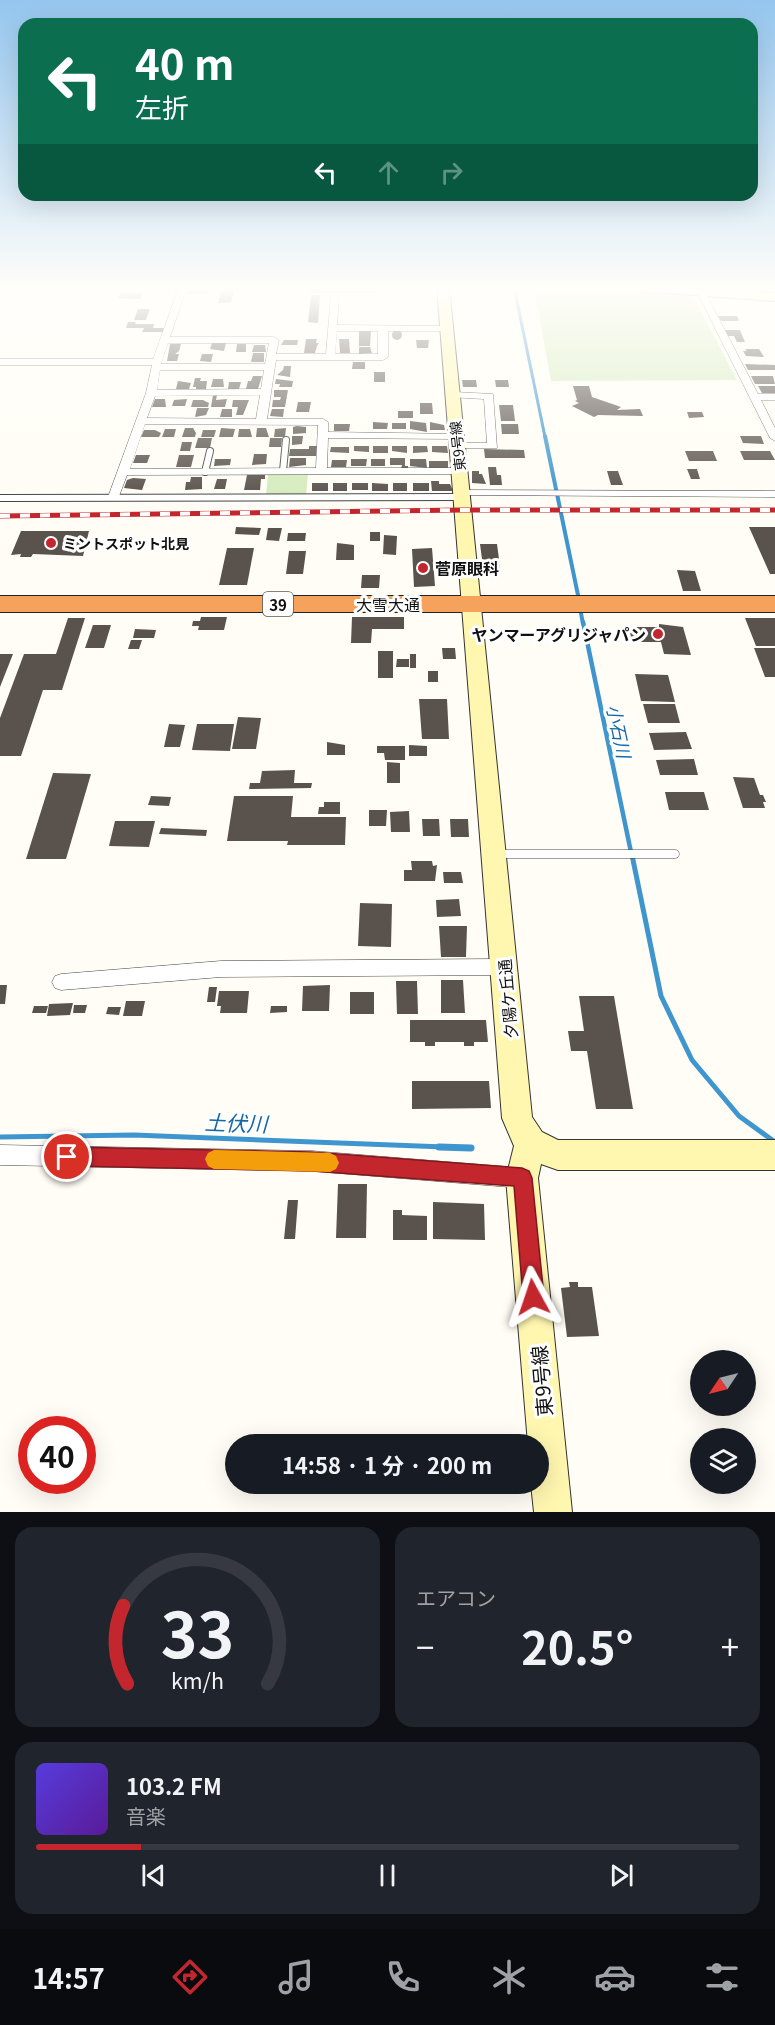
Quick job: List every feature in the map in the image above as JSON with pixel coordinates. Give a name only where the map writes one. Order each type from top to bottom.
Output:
[{"type":"highway","name":"大雪大通","points":[[0,604],[775,604]]},
{"type":"street","points":[[114,497],[151,393],[159,358]]},
{"type":"street","points":[[261,421],[272,358]]},
{"type":"street","points":[[0,362],[157,365],[271,362],[323,358]]},
{"type":"street","name":"東9号線","points":[[449,358],[471,604]]},
{"type":"street","points":[[733,358],[775,438]]},
{"type":"street","points":[[151,393],[266,392]]},
{"type":"street","points":[[323,435],[456,441],[493,446],[489,396],[453,395]]},
{"type":"street","points":[[754,398],[775,397]]},
{"type":"street","points":[[141,421],[323,422],[321,471]]},
{"type":"street","points":[[123,472],[460,471]]},
{"type":"street","points":[[462,495],[775,494]]},
{"type":"street","name":"夕陽ケ丘通","points":[[471,604],[517,1118],[530,1144]]},
{"type":"street","points":[[62,982],[221,969],[504,967]]},
{"type":"street","points":[[530,1144],[558,1155],[775,1155]]},
{"type":"street","name":"東9号線","points":[[530,1144],[522,1178],[553,1512]]},
{"type":"street","points":[[0,1155],[312,1161],[522,1178]]},
{"type":"lane","points":[[283,471],[286,440]]},
{"type":"lane","points":[[205,472],[210,451]]},
{"type":"lane","points":[[0,498],[462,495]]},
{"type":"lane","points":[[494,854],[670,854]]},
{"type":"green space","points":[[547,358],[725,358],[737,380],[551,381]]},
{"type":"green space","points":[[268,474],[308,474],[306,496],[266,496]]},
{"type":"building","points":[[168,358],[178,358],[177,361],[167,361]]},
{"type":"building","points":[[201,358],[212,358],[211,362],[200,361]]},
{"type":"building","points":[[252,358],[264,358],[264,362],[251,362]]},
{"type":"building","points":[[353,362],[365,362],[365,369],[352,369]]},
{"type":"building","points":[[745,364],[775,365],[775,370],[748,370]]},
{"type":"building","points":[[284,366],[291,366],[290,377],[277,375]]},
{"type":"building","points":[[374,372],[385,372],[385,382],[374,382]]},
{"type":"building","points":[[253,376],[262,376],[258,389],[246,389],[248,381],[251,381]]},
{"type":"building","points":[[751,376],[773,376],[775,384],[755,384]]},
{"type":"building","points":[[195,378],[207,381],[206,389],[193,387]]},
{"type":"building","points":[[213,379],[223,379],[224,387],[211,387]]},
{"type":"building","points":[[276,379],[293,381],[292,387],[279,387],[280,384],[275,384]]},
{"type":"building","points":[[462,380],[476,380],[477,387],[463,387]]},
{"type":"building","points":[[495,380],[508,380],[509,387],[496,387]]},
{"type":"building","points":[[178,381],[191,383],[189,389],[176,389]]},
{"type":"building","points":[[229,382],[241,382],[239,389],[228,389]]},
{"type":"building","points":[[573,386],[589,386],[592,397],[621,407],[617,410],[640,409],[643,416],[598,415],[594,417],[572,406],[579,403],[575,401],[577,400]]},
{"type":"building","points":[[758,386],[775,386],[775,393],[762,393]]},
{"type":"building","points":[[274,390],[288,390],[285,407],[272,407],[273,400],[280,400],[281,397],[274,397]]},
{"type":"building","points":[[213,395],[217,395],[216,400],[227,399],[225,407],[211,407]]},
{"type":"building","points":[[155,399],[165,399],[166,407],[152,407]]},
{"type":"building","points":[[187,399],[185,406],[172,406],[174,400]]},
{"type":"building","points":[[193,400],[203,400],[209,403],[208,407],[191,407]]},
{"type":"building","points":[[233,400],[249,400],[243,415],[236,415],[238,407],[232,407]]},
{"type":"building","points":[[298,402],[311,402],[309,412],[296,412]]},
{"type":"building","points":[[420,403],[432,403],[433,414],[420,414]]},
{"type":"building","points":[[499,405],[513,405],[515,421],[501,421]]},
{"type":"building","points":[[197,408],[209,408],[206,415],[195,417]]},
{"type":"building","points":[[222,409],[232,409],[232,417],[220,417]]},
{"type":"building","points":[[272,409],[284,409],[283,417],[270,416]]},
{"type":"building","points":[[398,411],[413,411],[413,418],[398,418]]},
{"type":"building","points":[[687,412],[702,412],[704,417],[689,418]]},
{"type":"building","points":[[410,421],[426,423],[427,432],[410,429]]},
{"type":"building","points":[[373,422],[388,423],[387,429],[373,429]]},
{"type":"building","points":[[430,422],[444,425],[445,430],[430,430]]},
{"type":"building","points":[[392,423],[406,423],[406,429],[392,429]]},
{"type":"building","points":[[334,424],[350,424],[349,431],[334,431]]},
{"type":"building","points":[[501,424],[518,424],[519,434],[502,434]]},
{"type":"building","points":[[293,427],[306,427],[306,433],[293,434]]},
{"type":"building","points":[[185,428],[193,428],[196,433],[195,437],[182,437]]},
{"type":"building","points":[[221,428],[235,429],[233,437],[219,437]]},
{"type":"building","points":[[257,428],[266,428],[269,437],[256,437]]},
{"type":"building","points":[[286,428],[285,437],[274,437],[275,429]]},
{"type":"building","points":[[165,429],[176,429],[174,437],[162,437]]},
{"type":"building","points":[[239,429],[250,429],[252,437],[238,437]]},
{"type":"building","points":[[144,430],[155,430],[161,433],[159,437],[141,437]]},
{"type":"building","points":[[203,430],[216,430],[214,437],[201,437]]},
{"type":"building","points":[[292,436],[303,436],[302,444],[292,445]]},
{"type":"building","points":[[740,436],[761,436],[764,444],[743,443]]},
{"type":"building","points":[[198,438],[212,438],[210,448],[195,448]]},
{"type":"building","points":[[270,438],[282,438],[281,447],[269,447]]},
{"type":"building","points":[[182,442],[192,442],[190,451],[180,451]]},
{"type":"building","points":[[309,446],[317,446],[316,456],[289,456],[290,449],[309,449]]},
{"type":"building","points":[[354,446],[369,446],[369,452],[354,451]]},
{"type":"building","points":[[373,446],[388,446],[388,453],[373,453]]},
{"type":"building","points":[[392,446],[407,446],[407,453],[392,451]]},
{"type":"building","points":[[413,446],[427,446],[428,452],[413,453]]},
{"type":"building","points":[[432,446],[447,446],[448,453],[432,452]]},
{"type":"building","points":[[331,447],[349,447],[349,453],[330,452]]},
{"type":"building","points":[[484,449],[524,450],[525,458],[485,458]]},
{"type":"building","points":[[685,451],[713,451],[717,461],[689,461]]},
{"type":"building","points":[[740,451],[770,451],[775,460],[744,460]]},
{"type":"building","points":[[254,454],[267,454],[266,464],[252,465]]},
{"type":"building","points":[[136,455],[150,455],[147,463],[133,463]]},
{"type":"building","points":[[179,455],[194,455],[191,467],[176,467]]},
{"type":"building","points":[[290,458],[306,458],[306,465],[289,467]]},
{"type":"building","points":[[390,458],[405,458],[405,466],[408,466],[408,469],[401,469],[402,465],[390,465]]},
{"type":"building","points":[[215,459],[231,459],[230,465],[214,466]]},
{"type":"building","points":[[351,459],[367,459],[366,466],[351,466]]},
{"type":"building","points":[[371,459],[385,459],[385,466],[371,466]]},
{"type":"building","points":[[410,459],[426,459],[427,468],[410,466]]},
{"type":"building","points":[[332,460],[347,460],[346,467],[331,467]]},
{"type":"building","points":[[429,461],[448,461],[448,468],[429,468]]},
{"type":"building","points":[[488,467],[496,467],[497,475],[501,475],[502,485],[490,485]]},
{"type":"building","points":[[687,469],[697,469],[700,479],[691,479]]},
{"type":"building","points":[[472,471],[479,471],[486,484],[472,483]]},
{"type":"building","points":[[607,471],[618,471],[623,485],[611,485]]},
{"type":"building","points":[[247,475],[265,475],[265,479],[261,479],[260,490],[244,490]]},
{"type":"building","points":[[191,477],[202,477],[202,489],[185,490],[186,482],[190,482]]},
{"type":"building","points":[[146,479],[142,490],[124,488],[127,480]]},
{"type":"building","points":[[217,479],[227,479],[225,489],[214,489]]},
{"type":"building","points":[[431,481],[450,484],[453,491],[432,491]]},
{"type":"building","points":[[312,483],[328,483],[328,491],[312,491]]},
{"type":"building","points":[[333,483],[347,483],[347,491],[333,491]]},
{"type":"building","points":[[352,483],[368,483],[368,490],[352,490]]},
{"type":"building","points":[[372,483],[388,484],[388,491],[372,491]]},
{"type":"building","points":[[393,483],[407,483],[407,491],[393,491]]},
{"type":"building","points":[[413,483],[429,483],[429,491],[413,491]]},
{"type":"building","points":[[236,527],[261,528],[259,535],[235,534]]},
{"type":"building","points":[[749,527],[775,527],[775,574],[770,574]]},
{"type":"building","points":[[268,528],[282,528],[279,541],[266,540]]},
{"type":"building","name":"ミントスポット北見","points":[[21,531],[89,531],[83,556],[33,554],[31,557],[20,557],[21,554],[11,555]]},
{"type":"building","points":[[370,532],[380,532],[380,541],[370,541]]},
{"type":"building","points":[[288,533],[306,533],[305,541],[287,541]]},
{"type":"building","points":[[384,535],[397,536],[396,555],[383,554]]},
{"type":"building","points":[[337,543],[354,545],[354,560],[336,560]]},
{"type":"building","points":[[480,544],[497,544],[501,574],[484,574]]},
{"type":"building","points":[[227,548],[254,548],[247,585],[219,585]]},
{"type":"building","name":"菅原眼科","points":[[432,548],[435,586],[414,587],[412,549]]},
{"type":"building","points":[[289,551],[306,551],[303,574],[286,574]]},
{"type":"building","points":[[677,570],[695,571],[701,591],[683,591]]},
{"type":"building","points":[[362,575],[380,575],[379,588],[361,588]]},
{"type":"building","points":[[201,617],[227,617],[224,630],[198,630],[199,626],[192,626],[193,621],[200,621]]},
{"type":"building","points":[[352,617],[404,617],[404,629],[372,629],[371,643],[351,643]]},
{"type":"building","points":[[68,618],[85,618],[62,690],[43,690],[21,756],[0,756],[0,718],[24,654],[56,654]]},
{"type":"building","points":[[745,618],[775,618],[775,646],[756,646]]},
{"type":"building","name":"ヤンマーアグリジャパン","points":[[659,624],[683,627],[691,655],[664,654],[661,642],[632,642],[629,627],[659,627]]},
{"type":"building","points":[[93,625],[111,625],[104,648],[85,648]]},
{"type":"building","points":[[135,629],[156,630],[154,638],[133,638]]},
{"type":"building","points":[[131,640],[142,640],[139,649],[128,649]]},
{"type":"building","points":[[442,648],[455,648],[456,659],[443,659]]},
{"type":"building","points":[[754,648],[775,648],[775,677],[765,677]]},
{"type":"building","points":[[378,651],[393,651],[393,678],[378,678]]},
{"type":"building","points":[[0,654],[13,654],[0,687]]},
{"type":"building","points":[[410,654],[416,654],[416,668],[410,668]]},
{"type":"building","points":[[397,659],[409,659],[409,667],[396,667]]},
{"type":"building","points":[[428,671],[438,671],[438,682],[428,682]]},
{"type":"building","points":[[635,674],[668,675],[675,702],[641,701]]},
{"type":"building","points":[[419,699],[447,699],[449,739],[422,739]]},
{"type":"building","points":[[643,704],[675,704],[680,723],[648,723]]},
{"type":"building","points":[[238,717],[261,718],[256,749],[232,749]]},
{"type":"building","points":[[169,724],[185,725],[180,747],[164,747]]},
{"type":"building","points":[[197,724],[234,724],[230,751],[192,750]]},
{"type":"building","points":[[686,732],[692,749],[654,750],[649,733]]},
{"type":"building","points":[[327,742],[345,745],[345,755],[327,755]]},
{"type":"building","points":[[409,745],[427,746],[427,756],[409,756]]},
{"type":"building","points":[[377,746],[405,746],[405,760],[385,760],[384,753],[377,753]]},
{"type":"building","points":[[694,759],[698,775],[660,775],[656,760]]},
{"type":"building","points":[[387,762],[400,763],[400,783],[387,783]]},
{"type":"building","points":[[295,770],[294,783],[312,783],[311,788],[249,789],[250,783],[260,783],[262,771]]},
{"type":"building","points":[[53,773],[91,774],[66,859],[26,859]]},
{"type":"building","points":[[733,777],[754,778],[760,795],[763,795],[766,802],[763,802],[765,808],[743,808]]},
{"type":"building","points":[[665,792],[704,792],[709,810],[669,810]]},
{"type":"building","points":[[151,796],[171,797],[169,806],[148,805]]},
{"type":"building","points":[[234,796],[293,796],[291,817],[346,817],[345,845],[287,845],[288,841],[227,841]]},
{"type":"building","points":[[324,802],[340,802],[340,814],[318,814],[319,807],[324,807]]},
{"type":"building","points":[[369,810],[387,810],[386,826],[369,826]]},
{"type":"building","points":[[409,811],[410,832],[391,832],[390,812]]},
{"type":"building","points":[[422,819],[439,819],[440,836],[423,836]]},
{"type":"building","points":[[450,819],[468,819],[469,837],[451,837]]},
{"type":"building","points":[[115,821],[155,821],[149,847],[109,846]]},
{"type":"building","points":[[161,828],[207,830],[206,836],[159,834]]},
{"type":"building","points":[[411,861],[432,861],[433,866],[437,865],[435,881],[404,881],[404,870],[412,870]]},
{"type":"building","points":[[443,872],[461,872],[463,883],[444,883]]},
{"type":"building","points":[[459,899],[461,916],[437,917],[436,900]]},
{"type":"building","points":[[360,903],[392,904],[391,947],[358,946]]},
{"type":"building","points":[[439,926],[467,926],[466,957],[441,957]]},
{"type":"building","points":[[441,980],[463,980],[465,1013],[441,1013]]},
{"type":"building","points":[[396,981],[417,981],[418,1014],[397,1014]]},
{"type":"building","points":[[0,985],[7,985],[5,1004],[0,1004]]},
{"type":"building","points":[[330,985],[329,1011],[302,1011],[303,986]]},
{"type":"building","points":[[209,987],[217,987],[215,1002],[207,1002]]},
{"type":"building","points":[[219,991],[249,991],[247,1013],[220,1013],[221,1006],[217,1006]]},
{"type":"building","points":[[350,992],[374,992],[374,1014],[350,1014]]},
{"type":"building","points":[[579,996],[614,996],[633,1109],[596,1109],[587,1051],[571,1051],[568,1031],[584,1031]]},
{"type":"building","points":[[126,1001],[145,1001],[142,1016],[123,1016]]},
{"type":"building","points":[[73,1003],[70,1015],[47,1016],[49,1004]]},
{"type":"building","points":[[74,1005],[87,1005],[85,1013],[73,1013]]},
{"type":"building","points":[[34,1006],[48,1006],[46,1013],[32,1013]]},
{"type":"building","points":[[271,1006],[287,1006],[287,1012],[270,1013]]},
{"type":"building","points":[[108,1007],[121,1007],[119,1015],[106,1014]]},
{"type":"building","points":[[410,1020],[486,1020],[488,1042],[474,1042],[474,1046],[464,1046],[464,1042],[435,1042],[435,1046],[425,1046],[425,1042],[410,1042]]},
{"type":"building","points":[[412,1081],[489,1081],[491,1108],[412,1109]]},
{"type":"building","points":[[338,1184],[367,1184],[366,1238],[336,1238]]},
{"type":"building","points":[[288,1200],[298,1200],[295,1239],[284,1239]]},
{"type":"building","points":[[433,1202],[484,1204],[485,1240],[433,1239]]},
{"type":"building","points":[[393,1210],[402,1210],[402,1215],[427,1216],[427,1240],[393,1240]]},
{"type":"building","points":[[569,1282],[578,1282],[578,1287],[592,1287],[599,1336],[567,1337],[561,1288],[570,1287]]},
{"type":"waterway","name":"小石川","points":[[529,358],[545,437]]},
{"type":"waterway","name":"小石川","points":[[545,436],[579,600]]},
{"type":"waterway","name":"小石川","points":[[580,608],[583,624]]},
{"type":"waterway","name":"小石川","points":[[583,622],[632,857]]},
{"type":"waterway","name":"小石川","points":[[632,855],[661,996],[692,1060],[739,1116],[775,1142]]},
{"type":"waterway","name":"土伏川","points":[[0,1137],[134,1135],[471,1148],[439,1147]]},
{"type":"railway","points":[[0,516],[462,510],[775,510]]},
{"type":"slow traffic","points":[[214,1159],[330,1163]]},
{"type":"place","name":"ミントスポット北見","points":[[51,543]]},
{"type":"place","name":"菅原眼科","points":[[423,568]]},
{"type":"place","name":"ヤンマーアグリジャパン","points":[[658,634]]},
{"type":"route","points":[[67,1157],[312,1161],[522,1178],[533,1297]]}]
